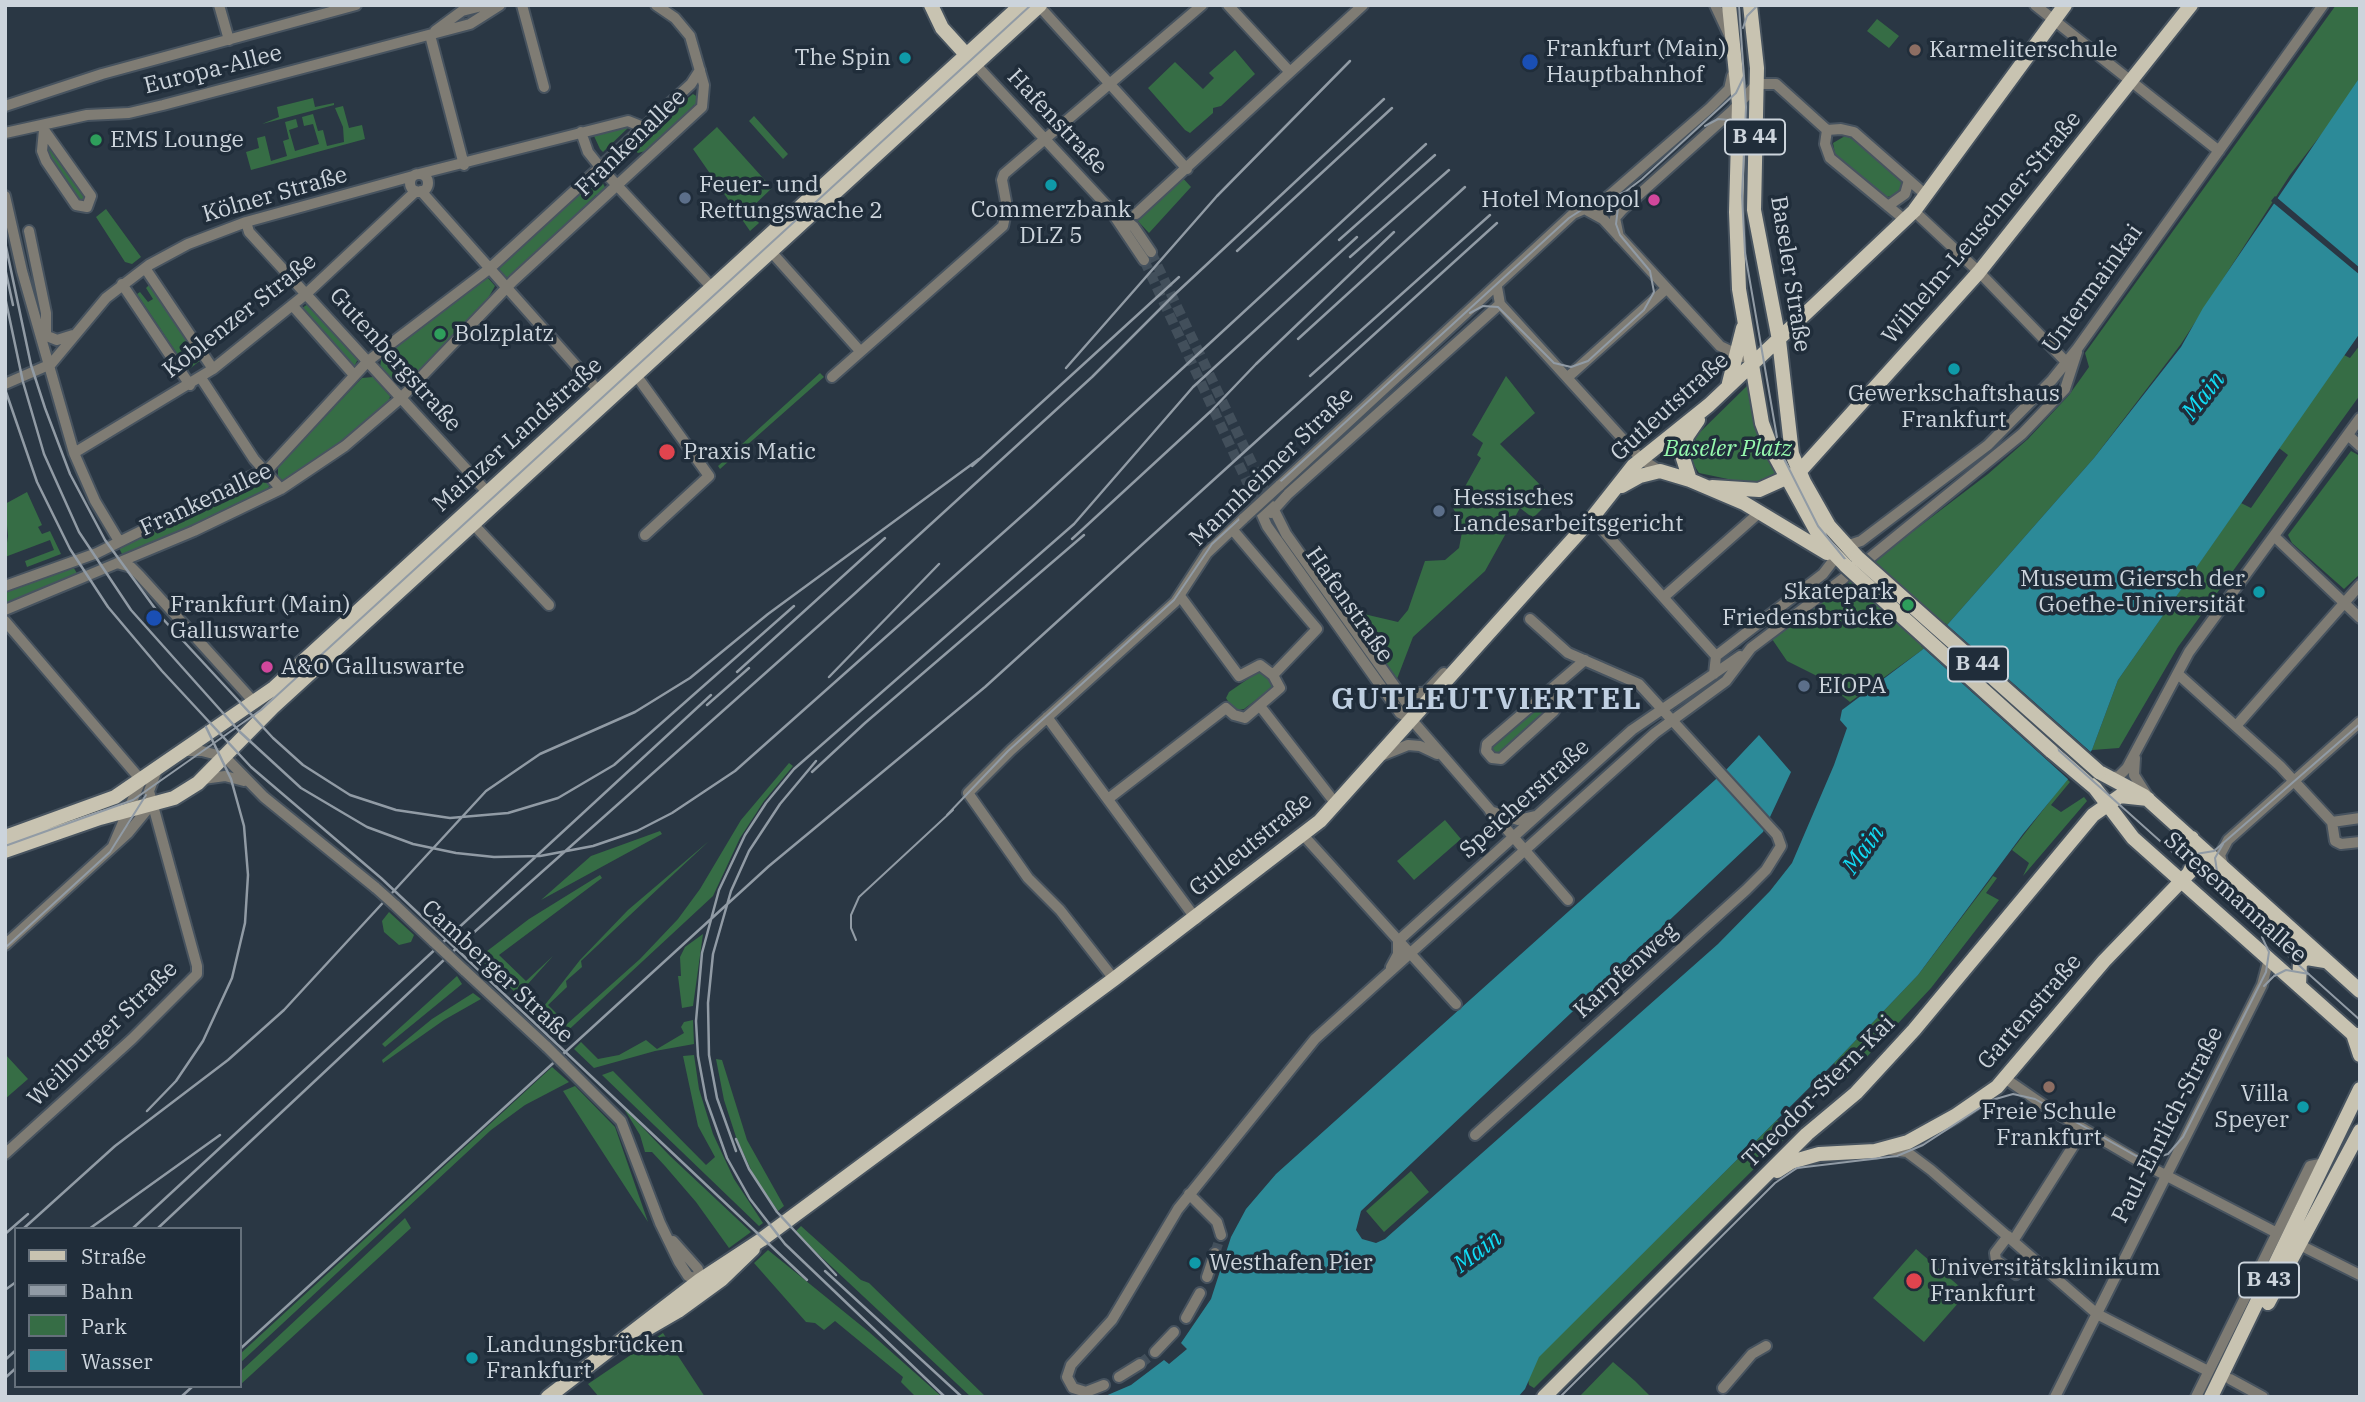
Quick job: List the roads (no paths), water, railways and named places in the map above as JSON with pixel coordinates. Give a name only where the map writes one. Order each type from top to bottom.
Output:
[{"type":"main road","points":[[931,5],[942,28],[971,60]]},
{"type":"main road","name":"Mainzer Landstraße","points":[[5,851],[100,818],[181,795],[203,779],[488,493],[603,396],[971,60],[1039,5]]},
{"type":"main road","name":"B 44","points":[[1729,5],[1739,99]]},
{"type":"main road","name":"Gutleutstraße","points":[[548,1397],[700,1281],[761,1240],[1196,919],[1304,836],[1336,804],[1592,518],[1641,459],[1709,405],[1927,196],[2064,5]]},
{"type":"main road","name":"Wilhelm-Leuschner-Straße","points":[[1793,476],[1979,272],[2191,5]]},
{"type":"main road","name":"Mainzer Landstraße","points":[[971,60],[1018,6]]},
{"type":"main road","name":"B 44","points":[[1752,7],[1757,84]]},
{"type":"main road","name":"Baseler Straße","points":[[1757,84],[1754,209],[1779,340],[1782,387]]},
{"type":"main road","name":"Baseler Straße","points":[[1739,99],[1736,237],[1744,319],[1754,361]]},
{"type":"main road","name":"Mainzer Landstraße","points":[[5,837],[103,803],[187,751],[287,678],[473,524],[603,396],[636,375],[716,293]]},
{"type":"main road","points":[[1773,307],[1786,317],[1806,314]]},
{"type":"main road","points":[[1728,384],[1744,319]]},
{"type":"main road","points":[[1754,361],[1772,369],[1782,387]]},
{"type":"main road","name":"B 44","points":[[1754,361],[1762,423],[1793,476],[1823,516],[1850,560],[2098,777]]},
{"type":"main road","name":"B 44","points":[[1782,387],[1793,476]]},
{"type":"main road","points":[[1690,480],[1684,469],[1683,446],[1709,405]]},
{"type":"main road","points":[[1615,490],[1640,476],[1660,471],[1712,487],[1850,560]]},
{"type":"main road","points":[[1712,487],[1749,492],[1793,476]]},
{"type":"main road","name":"Stresemannallee","points":[[2098,777],[2149,800],[2360,992]]},
{"type":"main road","name":"Stresemannallee","points":[[2098,777],[2107,803],[2127,832],[2356,1035]]},
{"type":"main road","points":[[2107,803],[2122,796],[2149,800]]},
{"type":"main road","name":"Theodor-Stern-Kai","points":[[1545,1397],[1818,1123],[1826,1120],[1856,1093],[1914,1030],[2067,845],[2107,803]]},
{"type":"main road","name":"Gartenstraße","points":[[1767,1176],[1791,1162],[1819,1154],[1885,1149],[1923,1135],[1955,1116],[2006,1079],[2104,961],[2182,881],[2195,862],[2192,838]]},
{"type":"main road","points":[[2299,986],[2297,966],[2301,960],[2327,961]]},
{"type":"main road","points":[[2356,1035],[2360,1055]]},
{"type":"main road","name":"B 43","points":[[2211,1397],[2360,1089]]},
{"type":"main road","points":[[1819,1154],[1809,1152],[1807,1142],[1826,1120]]},
{"type":"main road","name":"B 43","points":[[2221,1397],[2360,1122]]},
{"type":"main road","name":"B 43","points":[[2350,1145],[2360,1131]]},
{"type":"main road","name":"Gutleutstraße","points":[[669,1307],[700,1281]]},
{"type":"street","points":[[219,5],[229,40]]},
{"type":"street","name":"Europa-Allee","points":[[5,106],[102,74],[356,5]]},
{"type":"street","name":"Europa-Allee","points":[[430,35],[462,11],[486,5]]},
{"type":"street","name":"Europa-Allee","points":[[5,133],[44,128],[87,115],[129,113],[163,105],[475,22],[500,5]]},
{"type":"street","points":[[522,5],[544,87]]},
{"type":"street","points":[[656,5],[686,29],[700,70],[705,96]]},
{"type":"street","points":[[1039,5],[1187,169]]},
{"type":"street","points":[[832,377],[1003,226],[1007,207],[1002,180],[1004,174],[1046,141],[1202,5]]},
{"type":"street","points":[[1228,5],[1289,71]]},
{"type":"street","points":[[1136,214],[1363,5]]},
{"type":"street","points":[[1717,5],[1733,23]]},
{"type":"street","name":"Mannheimer Straße","points":[[1268,526],[1272,503],[1288,495],[1472,328],[1552,236],[1619,188],[1729,89],[1733,80],[1729,38],[1717,5]]},
{"type":"street","points":[[2035,5],[2219,151]]},
{"type":"street","name":"Untermainkai","points":[[1850,560],[1861,541],[1988,445],[2070,365],[2077,349],[2321,6]]},
{"type":"street","points":[[430,35],[464,164]]},
{"type":"street","name":"Hafenstraße","points":[[971,60],[1109,208],[1134,227],[1147,256]]},
{"type":"street","points":[[686,89],[700,70]]},
{"type":"street","points":[[1757,84],[1776,84],[1827,130],[1854,132],[1927,196]]},
{"type":"street","name":"Mannheimer Straße","points":[[1619,237],[1615,218],[1717,125],[1739,99],[1757,84]]},
{"type":"street","name":"Frankenallee","points":[[5,586],[97,553],[276,461],[368,361],[489,269],[686,89],[696,88],[705,96],[702,107],[506,288],[401,398],[345,446],[281,489],[194,531],[5,610]]},
{"type":"street","name":"Kölner Straße","points":[[51,364],[75,333],[122,284],[188,244],[246,222],[581,132],[628,121],[636,121],[643,127]]},
{"type":"street","points":[[1717,125],[1730,125],[1739,138]]},
{"type":"street","points":[[44,128],[91,196],[87,207],[76,205],[46,161],[42,151],[44,128]]},
{"type":"street","points":[[1714,674],[1716,656],[1823,574],[1850,560],[2007,448],[2057,398],[2070,365],[1979,272],[1909,215],[1888,206],[1830,158],[1826,150],[1827,130]]},
{"type":"street","points":[[581,132],[588,152],[600,167],[716,293]]},
{"type":"street","points":[[416,175],[427,182],[416,191],[603,396]]},
{"type":"street","name":"Mannheimer Straße","points":[[1588,210],[1629,198],[1656,180]]},
{"type":"street","points":[[1888,206],[1905,194],[1909,180]]},
{"type":"street","name":"Kölner Straße","points":[[391,184],[416,191]]},
{"type":"street","points":[[1619,188],[1620,197],[1629,198]]},
{"type":"street","name":"Koblenzer Straße","points":[[74,453],[213,369],[306,294],[416,191]]},
{"type":"street","points":[[5,196],[74,453],[95,501],[119,541]]},
{"type":"street","points":[[1588,210],[1619,237],[1720,346],[1754,361]]},
{"type":"street","name":"Gutenbergstraße","points":[[246,222],[249,232],[488,493]]},
{"type":"street","points":[[29,231],[46,313],[51,364]]},
{"type":"street","points":[[766,247],[860,351]]},
{"type":"street","points":[[145,268],[213,369]]},
{"type":"street","points":[[122,284],[190,385]]},
{"type":"street","points":[[1568,377],[1666,289]]},
{"type":"street","points":[[1498,295],[1641,459],[1660,471]]},
{"type":"street","name":"Mannheimer Straße","points":[[1114,979],[1060,910],[1028,878],[968,793],[1180,596],[1207,553],[1244,517],[1498,295]]},
{"type":"street","name":"Gutenbergstraße","points":[[292,305],[354,375]]},
{"type":"street","points":[[35,313],[46,334],[57,341],[75,333]]},
{"type":"street","points":[[5,384],[51,364]]},
{"type":"street","points":[[636,375],[709,476],[645,535]]},
{"type":"street","points":[[201,378],[263,470],[281,489]]},
{"type":"street","points":[[2098,777],[2120,775],[2135,755],[2189,652],[2360,418]]},
{"type":"street","points":[[2348,435],[2360,446]]},
{"type":"street","points":[[1626,442],[1649,446],[1663,440]]},
{"type":"street","name":"Mannheimer Straße","points":[[1286,534],[1282,511],[1288,495]]},
{"type":"street","name":"Hafenstraße","points":[[1411,719],[1408,705],[1286,534],[1272,503],[1260,510],[1268,526],[1400,713],[1411,719],[1568,900]]},
{"type":"street","points":[[1665,596],[1760,512]]},
{"type":"street","points":[[1592,518],[1665,596],[1716,656]]},
{"type":"street","name":"Mainzer Landstraße","points":[[473,524],[549,605]]},
{"type":"street","name":"Hafenstraße","points":[[1232,529],[1317,629],[1273,675]]},
{"type":"street","points":[[2274,536],[2360,618]]},
{"type":"street","name":"Speicherstraße","points":[[1387,973],[1396,958],[1398,942],[1632,730],[1751,648],[1850,560]]},
{"type":"street","points":[[114,563],[127,565],[140,576],[254,702]]},
{"type":"street","points":[[2236,726],[2360,585]]},
{"type":"street","points":[[1108,799],[1226,708],[1240,718],[1260,706],[1280,688],[1273,675],[1260,665],[1240,676],[1180,596]]},
{"type":"street","points":[[1530,620],[1568,653],[1632,679],[1671,721]]},
{"type":"street","points":[[5,621],[141,780],[114,841]]},
{"type":"street","name":"Speicherstraße","points":[[1104,1385],[1086,1392],[1073,1388],[1068,1377],[1071,1365],[1112,1320],[1189,1194],[1304,1051],[1387,973],[1671,721],[1727,681],[1751,648]]},
{"type":"street","points":[[1400,693],[1425,693],[1449,668],[1464,660]]},
{"type":"street","points":[[1554,687],[1558,706],[1555,711],[1501,759],[1492,758],[1486,751],[1487,744],[1585,660]]},
{"type":"street","points":[[2178,674],[2294,780],[2332,822],[2335,841],[2341,844],[2360,842]]},
{"type":"street","points":[[1260,706],[1336,804]]},
{"type":"street","points":[[1047,717],[1196,919]]},
{"type":"street","name":"Karpfenweg","points":[[1475,1135],[1757,880],[1780,849],[1780,841],[1770,828],[1671,721]]},
{"type":"street","points":[[2226,871],[2220,860],[2224,846],[2360,722]]},
{"type":"street","name":"Hafenstraße","points":[[1375,760],[1393,749],[1408,745],[1420,746],[1443,757]]},
{"type":"street","points":[[187,751],[202,751],[225,757]]},
{"type":"street","name":"Stresemannallee","points":[[2135,755],[2134,774],[2149,800]]},
{"type":"street","name":"Camberger Straße","points":[[225,757],[248,783],[395,905],[615,1114],[626,1130],[664,1231],[700,1281]]},
{"type":"street","name":"Weilburger Straße","points":[[5,1154],[132,1039],[142,1025],[197,974],[197,965],[149,787],[157,770]]},
{"type":"street","points":[[203,779],[225,776],[248,783]]},
{"type":"street","points":[[5,945],[114,841],[128,834],[153,803]]},
{"type":"street","points":[[1490,811],[1518,820],[1538,816]]},
{"type":"street","points":[[100,818],[109,823],[114,841]]},
{"type":"street","points":[[2332,822],[2360,818]]},
{"type":"street","points":[[1304,836],[1456,1004]]},
{"type":"street","name":"Paul-Ehrlich-Straße","points":[[2055,1397],[2262,985],[2269,959]]},
{"type":"street","points":[[2262,985],[2271,977],[2286,974]]},
{"type":"street","points":[[2006,1079],[2048,1108],[2166,1176],[2277,1233]]},
{"type":"street","points":[[2032,1258],[2016,1274],[1996,1259],[1995,1253],[2011,1239],[2084,1129]]},
{"type":"street","points":[[1885,1149],[1900,1150],[1911,1155],[2097,1314],[2208,1371]]},
{"type":"street","points":[[2196,1397],[2310,1166],[2325,1163]]},
{"type":"street","points":[[1189,1194],[1217,1222],[1221,1235]]},
{"type":"street","points":[[2298,1244],[2360,1275]]},
{"type":"street","points":[[1206,1277],[1214,1253]]},
{"type":"street","points":[[1186,1318],[1200,1293]]},
{"type":"street","points":[[1156,1352],[1174,1332]]},
{"type":"street","points":[[1723,1388],[1752,1354],[1766,1346]]},
{"type":"street","points":[[1119,1377],[1140,1364]]},
{"type":"street","points":[[2230,1379],[2263,1397]]},
{"type":"water","name":"Main","points":[[2360,77],[2360,333],[2118,680],[2092,750],[2023,834],[1918,975],[1834,1063],[1539,1357],[1525,1389],[1518,1397],[1103,1397],[1131,1385],[1164,1360],[1169,1364],[1187,1349],[1181,1343],[1211,1299],[1231,1237],[1246,1209],[1276,1174],[1725,771],[1759,735],[1791,772],[1763,832],[1361,1211],[1356,1230],[1362,1239],[1376,1243],[1385,1239],[1718,944],[1770,891],[1792,863],[1834,765],[1847,728],[1840,720],[1842,710],[1922,650],[1948,624],[2094,458],[2181,347],[2203,308]]},
{"type":"tunnel","points":[[1151,252],[1270,501]]},
{"type":"tunnel","points":[[1144,260],[1260,510]]},
{"type":"tunnel","points":[[1215,1253],[1221,1235]]},
{"type":"tunnel","points":[[1140,1364],[1155,1352]]},
{"type":"tram line","points":[[5,846],[133,800],[261,710],[1031,5]]},
{"type":"tram line","points":[[1739,5],[1746,107],[1742,196],[1745,253],[1779,449],[1818,526],[1845,559],[2360,1020]]},
{"type":"tram line","points":[[1743,28],[1747,16],[1758,5]]},
{"type":"tram line","points":[[947,815],[1008,751],[1174,600],[1212,544],[1569,218],[1586,207],[1625,192],[1642,179],[1736,93],[1744,76]]},
{"type":"tram line","points":[[1705,126],[1718,119],[1729,120],[1740,129],[1744,140]]},
{"type":"tram line","points":[[1470,313],[1483,306],[1498,307],[1554,363],[1571,367],[1588,361],[1644,310],[1654,292],[1650,271],[1620,235],[1616,224],[1618,208],[1633,192]]},
{"type":"tram line","points":[[2176,847],[2190,855],[2214,851],[2360,724]]},
{"type":"tram line","points":[[5,948],[110,852],[146,795]]},
{"type":"tram line","points":[[856,940],[851,928],[851,915],[859,897],[953,810]]},
{"type":"tram line","points":[[2223,844],[2215,858],[2218,878],[2278,935]]},
{"type":"tram line","points":[[1560,1397],[1775,1183],[1797,1168],[1897,1156],[1923,1145],[1992,1100],[2013,1094],[2035,1099],[2136,1156],[2151,1159],[2168,1154],[2183,1137],[2266,972],[2269,952],[2262,937]]},
{"type":"tram line","points":[[2264,986],[2274,976],[2286,970],[2309,974]]},
{"type":"railway","points":[[1066,368],[1217,196],[1350,61]]},
{"type":"railway","points":[[159,1227],[462,943],[852,596],[1092,377],[1174,295],[1384,99]]},
{"type":"railway","points":[[1237,251],[1392,108]]},
{"type":"railway","points":[[5,297],[23,382],[44,454],[79,532],[131,610],[240,732],[301,788],[367,827],[413,844],[456,853],[494,857],[540,856],[593,846],[637,831],[672,813],[735,771],[1032,507],[1426,144]]},
{"type":"railway","points":[[1339,240],[1435,155]]},
{"type":"railway","points":[[1350,257],[1449,170]]},
{"type":"railway","points":[[1298,339],[1465,187]]},
{"type":"railway","points":[[1310,376],[1490,215]]},
{"type":"railway","points":[[242,1347],[769,866],[985,687],[1497,223]]},
{"type":"railway","points":[[1072,539],[1211,411],[1256,364],[1394,232]]},
{"type":"railway","points":[[945,1397],[785,1244],[750,1199],[727,1158],[706,1099],[698,1056],[696,1021],[702,953],[719,890],[745,835],[766,803],[794,769],[1074,524],[1193,387],[1357,237]]},
{"type":"railway","points":[[5,242],[31,365],[45,408],[70,474],[105,540],[162,618],[273,738],[303,765],[350,795],[396,810],[450,818],[508,813],[558,798],[614,765],[794,606]]},
{"type":"railway","points":[[5,268],[13,305]]},
{"type":"railway","points":[[972,466],[1179,277]]},
{"type":"railway","points":[[5,389],[37,482],[70,549],[108,607],[162,671],[251,767],[381,878],[807,1280]]},
{"type":"railway","points":[[25,1227],[115,1146],[228,1060],[284,1010],[486,791],[540,754],[635,712],[690,678],[768,614],[979,459]]},
{"type":"railway","points":[[812,772],[865,723],[1084,535]]},
{"type":"railway","points":[[737,672],[885,538]]},
{"type":"railway","points":[[829,677],[939,564]]},
{"type":"railway","points":[[707,705],[749,668]]},
{"type":"railway","points":[[134,1227],[711,695]]},
{"type":"railway","points":[[147,1111],[176,1081],[203,1041],[232,978],[245,923],[248,875],[244,826],[231,779],[206,727]]},
{"type":"railway","points":[[736,1151],[717,1098],[709,1055],[708,1003],[713,954],[731,891],[749,851],[780,804],[816,761]]},
{"type":"railway","points":[[92,1227],[220,1135]]},
{"type":"railway","points":[[736,1139],[749,1169],[777,1212],[836,1275]]},
{"type":"railway","points":[[5,1234],[28,1214]]},
{"type":"railway","points":[[825,1271],[962,1397]]},
{"type":"railway","points":[[5,1290],[14,1283]]},
{"type":"railway","points":[[5,1360],[14,1352]]},
{"type":"railway","points":[[5,1378],[14,1370]]},
{"type":"railway","points":[[181,1397],[191,1388]]},
{"type":"place","name":"Karmeliterschule","points":[[1915,50]]},
{"type":"place","name":"The Spin","points":[[905,58]]},
{"type":"place","name":"Frankfurt (Main) Hauptbahnhof","points":[[1530,62]]},
{"type":"place","name":"EMS Lounge","points":[[96,140]]},
{"type":"place","name":"Commerzbank DLZ 5","points":[[1051,185]]},
{"type":"place","name":"Feuer- und Rettungswache 2","points":[[685,198]]},
{"type":"place","name":"Hotel Monopol","points":[[1654,200]]},
{"type":"place","name":"Bolzplatz","points":[[440,334]]},
{"type":"place","name":"Gewerkschaftshaus Frankfurt","points":[[1954,369]]},
{"type":"place","name":"Praxis Matic","points":[[667,452]]},
{"type":"place","name":"Hessisches Landesarbeitsgericht","points":[[1439,511]]},
{"type":"place","name":"Museum Giersch der Goethe-Universität","points":[[2259,592]]},
{"type":"place","name":"Skatepark Friedensbrücke","points":[[1908,605]]},
{"type":"place","name":"Frankfurt (Main) Galluswarte","points":[[154,618]]},
{"type":"place","name":"A&O Galluswarte","points":[[267,667]]},
{"type":"place","name":"EIOPA","points":[[1804,686]]},
{"type":"place","name":"Freie Schule Frankfurt","points":[[2049,1087]]},
{"type":"place","name":"Villa Speyer","points":[[2303,1107]]},
{"type":"place","name":"Westhafen Pier","points":[[1195,1263]]},
{"type":"place","name":"Universitätsklinikum Frankfurt","points":[[1914,1281]]},
{"type":"place","name":"Landungsbrücken Frankfurt","points":[[472,1358]]},
{"type":"district","name":"GUTLEUTVIERTEL","points":[[1487,700]]},
{"type":"park label","name":"Baseler Platz","points":[[1728,449]]}]
